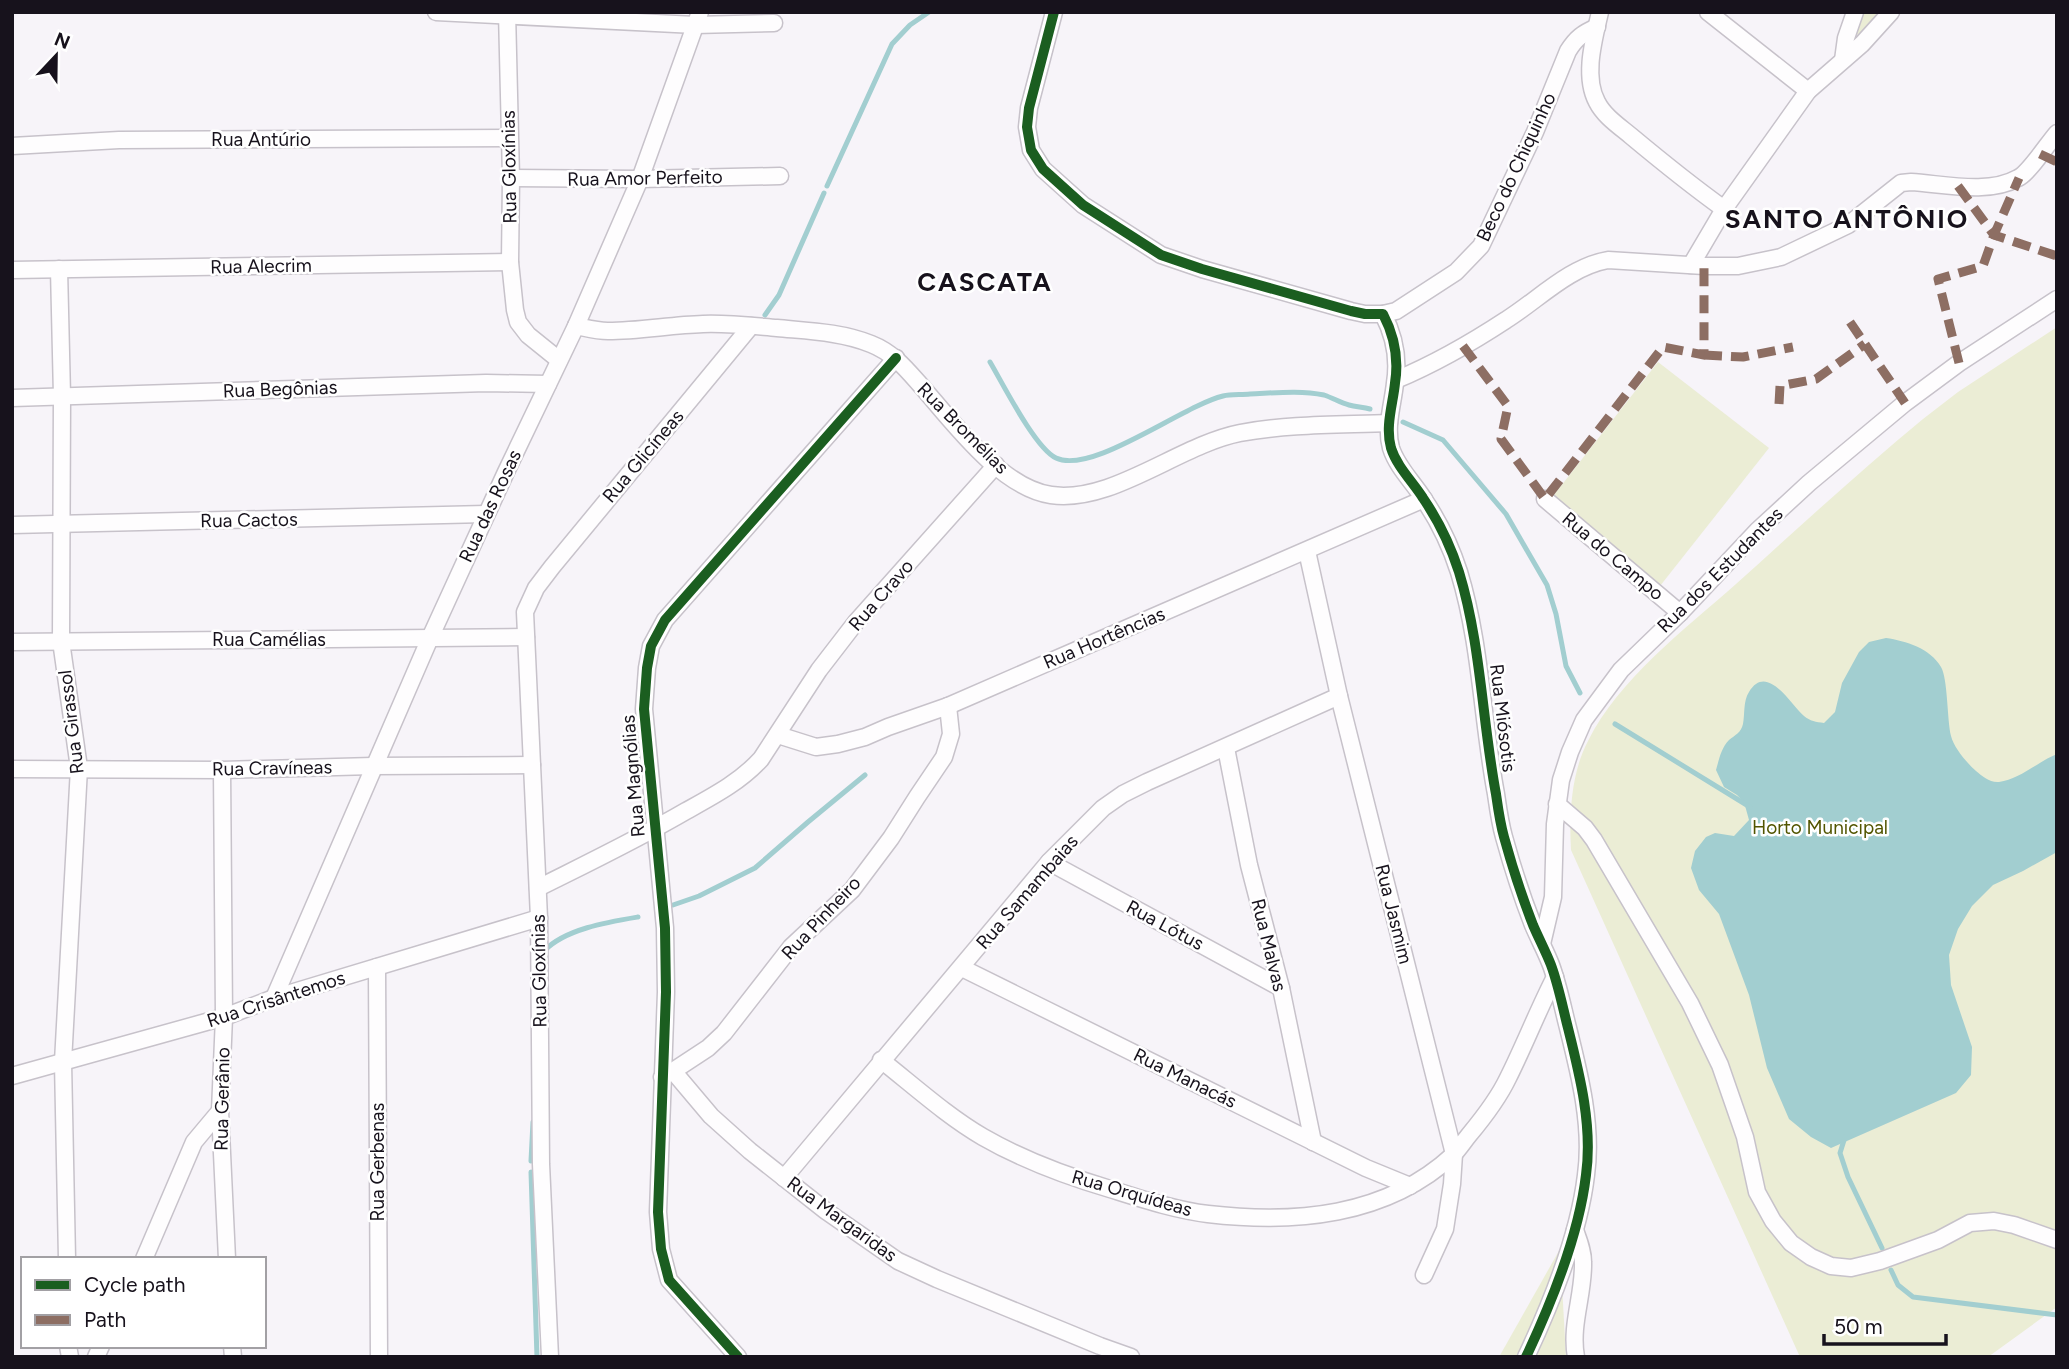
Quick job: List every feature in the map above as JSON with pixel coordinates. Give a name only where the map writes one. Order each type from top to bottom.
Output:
[{"type":"street","points":[[436,12],[774,23]]},
{"type":"street","points":[[1054,12],[1028,108],[1027,127],[1031,150],[1043,169],[1083,205],[1161,255],[1351,311],[1383,314],[1393,338],[1396,357],[1396,380],[1388,437],[1398,463],[1424,499]]},
{"type":"street","points":[[1709,12],[1808,91]]},
{"type":"street","points":[[1843,60],[1846,38],[1855,12]]},
{"type":"street","points":[[1691,265],[1724,209],[1808,91],[1862,44],[1891,12]]},
{"type":"street","name":"Rua Gloxínias","points":[[507,14],[510,262],[515,310],[518,322],[528,335],[559,360]]},
{"type":"street","name":"Rua das Rosas","points":[[274,998],[430,638],[576,326],[640,179],[698,19]]},
{"type":"street","points":[[1598,20],[1591,67],[1592,86],[1597,103],[1606,116],[1724,209]]},
{"type":"street","name":"Beco do Chiquinho","points":[[1383,314],[1396,312],[1456,272],[1481,246],[1535,132],[1568,51],[1575,40],[1598,20]]},
{"type":"street","points":[[1396,380],[1422,369],[1485,333],[1577,271],[1594,263],[1608,260],[1738,266],[1781,257],[1848,225],[1901,183],[1982,187],[2019,178],[2057,133]]},
{"type":"street","name":"Rua Antúrio","points":[[12,146],[119,140],[509,138]]},
{"type":"street","name":"Rua Amor Perfeito","points":[[510,178],[780,176]]},
{"type":"street","name":"Rua Alecrim","points":[[12,270],[510,262]]},
{"type":"street","name":"Rua Girassol","points":[[59,269],[62,396],[61,640],[79,768],[63,1062],[67,1257]]},
{"type":"street","name":"Rua dos Estudantes","points":[[1542,944],[1553,897],[1555,824],[1561,780],[1584,720],[1622,670],[1766,523],[1905,402],[2057,299]]},
{"type":"street","name":"Rua Bromélias","points":[[576,326],[606,331],[705,324],[751,326],[831,334],[874,345],[896,358],[996,465],[1020,484],[1051,495],[1079,495],[1107,488],[1192,450],[1241,433],[1295,427],[1389,423]]},
{"type":"street","name":"Rua Glicíneas","points":[[536,588],[751,326]]},
{"type":"street","name":"Rua Magnólias","points":[[738,1357],[669,1280],[661,1250],[658,1212],[668,1074],[665,928],[644,709],[647,668],[651,646],[665,620],[896,358]]},
{"type":"street","name":"Rua Begônias","points":[[12,398],[486,383],[548,384]]},
{"type":"street","name":"Rua Cravo","points":[[538,888],[656,829],[741,778],[761,759],[819,670],[856,622],[996,465]]},
{"type":"street","name":"Rua Hortências","points":[[778,735],[816,747],[864,737],[948,706],[1424,499]]},
{"type":"street","name":"Rua Miósotis","points":[[1424,499],[1443,533],[1459,572],[1477,650],[1503,835],[1542,944]]},
{"type":"street","name":"Rua do Campo","points":[[1545,499],[1680,613]]},
{"type":"street","name":"Rua Cactos","points":[[12,525],[486,514]]},
{"type":"street","name":"Rua Jasmim","points":[[1307,551],[1339,696],[1454,1154],[1445,1229],[1424,1275]]},
{"type":"street","name":"Rua Gloxínias","points":[[536,588],[525,612],[538,888],[541,1164],[550,1357]]},
{"type":"street","name":"Rua Camélias","points":[[12,642],[526,637]]},
{"type":"street","name":"Rua Samambaias","points":[[784,1178],[1049,862],[1103,808],[1123,794],[1339,696]]},
{"type":"street","name":"Rua Pinheiro","points":[[668,1074],[708,1048],[724,1033],[791,947],[852,890],[891,838],[944,757],[951,734],[948,706]]},
{"type":"street","name":"Rua Malvas","points":[[1226,748],[1249,865],[1281,988],[1313,1142]]},
{"type":"street","name":"Rua Cravíneas","points":[[12,769],[222,770],[532,765]]},
{"type":"street","name":"Rua Gerânio","points":[[222,770],[224,1017],[220,1111],[227,1257]]},
{"type":"street","points":[[1557,804],[1585,828],[1594,840],[1690,1003],[1724,1077],[1745,1137],[1757,1192],[1773,1221],[1791,1243],[1811,1257],[1831,1266],[1851,1268],[1880,1261],[1926,1244],[1970,1223],[1994,1221],[2057,1240]]},
{"type":"street","name":"Rua Lótus","points":[[1049,862],[1281,988]]},
{"type":"street","name":"Rua Crisântemos","points":[[12,1076],[224,1017],[274,998],[539,918]]},
{"type":"street","points":[[1526,1357],[1575,1230],[1587,1173],[1587,1137],[1581,1083],[1555,977],[1542,944]]},
{"type":"street","name":"Rua Gerbenas","points":[[377,967],[379,1357]]},
{"type":"street","name":"Rua Manacás","points":[[962,968],[1366,1168],[1410,1186]]},
{"type":"street","name":"Rua Orquídeas","points":[[881,1060],[980,1136],[1071,1177],[1156,1203],[1207,1214],[1294,1218],[1329,1214],[1356,1209],[1389,1198],[1423,1178],[1454,1154],[1490,1109],[1508,1078],[1534,1017],[1555,977]]},
{"type":"street","name":"Rua Margaridas","points":[[668,1074],[711,1116],[784,1178],[898,1261],[975,1295],[1131,1357]]},
{"type":"street","points":[[145,1257],[194,1142],[220,1111]]},
{"type":"street","points":[[1575,1230],[1584,1264],[1574,1335],[1576,1357]]},
{"type":"green space","points":[[1862,12],[1882,12],[1862,36],[1852,33]]},
{"type":"green space","name":"Horto Municipal","points":[[2057,327],[2057,1307],[1988,1357],[1800,1357],[1571,850],[1571,809],[1578,767],[1582,753],[1601,718],[1654,656],[1923,419],[1958,392]]},
{"type":"green space","points":[[1658,362],[1769,448],[1660,586],[1550,500]]},
{"type":"green space","points":[[1560,1249],[1566,1357],[1499,1357]]},
{"type":"water","points":[[1886,638],[1909,643],[1924,650],[1941,667],[1953,741],[1965,760],[1984,777],[1996,782],[2007,780],[2057,754],[2057,852],[1993,885],[1972,906],[1958,929],[1949,955],[1951,985],[1972,1047],[1971,1075],[1956,1093],[1831,1148],[1811,1137],[1789,1119],[1767,1068],[1749,995],[1719,914],[1699,890],[1691,868],[1695,851],[1706,837],[1715,833],[1734,836],[1749,820],[1744,802],[1724,787],[1716,770],[1724,747],[1742,727],[1749,692],[1756,684],[1771,684],[1806,718],[1824,723],[1835,712],[1842,683],[1859,652],[1869,642]]},
{"type":"waterway","points":[[827,186],[892,44],[910,25],[929,12]]},
{"type":"waterway","points":[[765,315],[779,295],[824,193]]},
{"type":"waterway","points":[[990,362],[1039,442],[1056,458],[1072,461],[1114,448],[1206,402],[1226,395],[1306,393],[1324,395],[1346,404],[1370,409]]},
{"type":"waterway","points":[[1403,422],[1443,440],[1506,514],[1547,585],[1556,614],[1566,666],[1580,693]]},
{"type":"waterway","points":[[1615,724],[1750,807]]},
{"type":"waterway","points":[[673,905],[699,896],[755,868],[865,775]]},
{"type":"waterway","points":[[544,951],[553,943],[575,932],[638,917]]},
{"type":"waterway","points":[[531,1161],[533,1122]]},
{"type":"waterway","points":[[1845,1137],[1840,1153],[1848,1177],[1882,1248]]},
{"type":"waterway","points":[[531,1172],[537,1357]]},
{"type":"waterway","points":[[1891,1270],[1898,1285],[1913,1297],[2057,1315]]},
{"type":"marked path","points":[[2040,154],[2057,162]]},
{"type":"marked path","points":[[1959,363],[1938,279],[1983,266],[2019,178]]},
{"type":"marked path","points":[[1958,186],[1994,235],[2057,256]]},
{"type":"marked path","points":[[1463,346],[1508,406],[1501,439],[1545,499],[1663,347],[1704,355],[1704,266]]},
{"type":"marked path","points":[[1850,322],[1905,403]]},
{"type":"marked path","points":[[1779,404],[1780,386],[1816,379],[1865,344]]},
{"type":"marked path","points":[[1704,355],[1743,357],[1793,347]]},
{"type":"cycle path","points":[[1054,12],[1029,108],[1027,127],[1031,150],[1043,169],[1083,205],[1161,255],[1351,311],[1383,314],[1390,330],[1396,365],[1389,423],[1391,448],[1397,462],[1439,524],[1459,572],[1477,654],[1499,816],[1525,904],[1556,979],[1584,1099],[1588,1156],[1577,1221],[1554,1292],[1526,1357]]},
{"type":"cycle path","points":[[738,1357],[669,1280],[661,1249],[658,1212],[666,992],[665,928],[644,709],[647,668],[651,646],[665,620],[896,358]]},
{"type":"district","name":"SANTO ANTÔNIO","points":[[1847,219]]},
{"type":"district","name":"CASCATA","points":[[985,282]]}]
